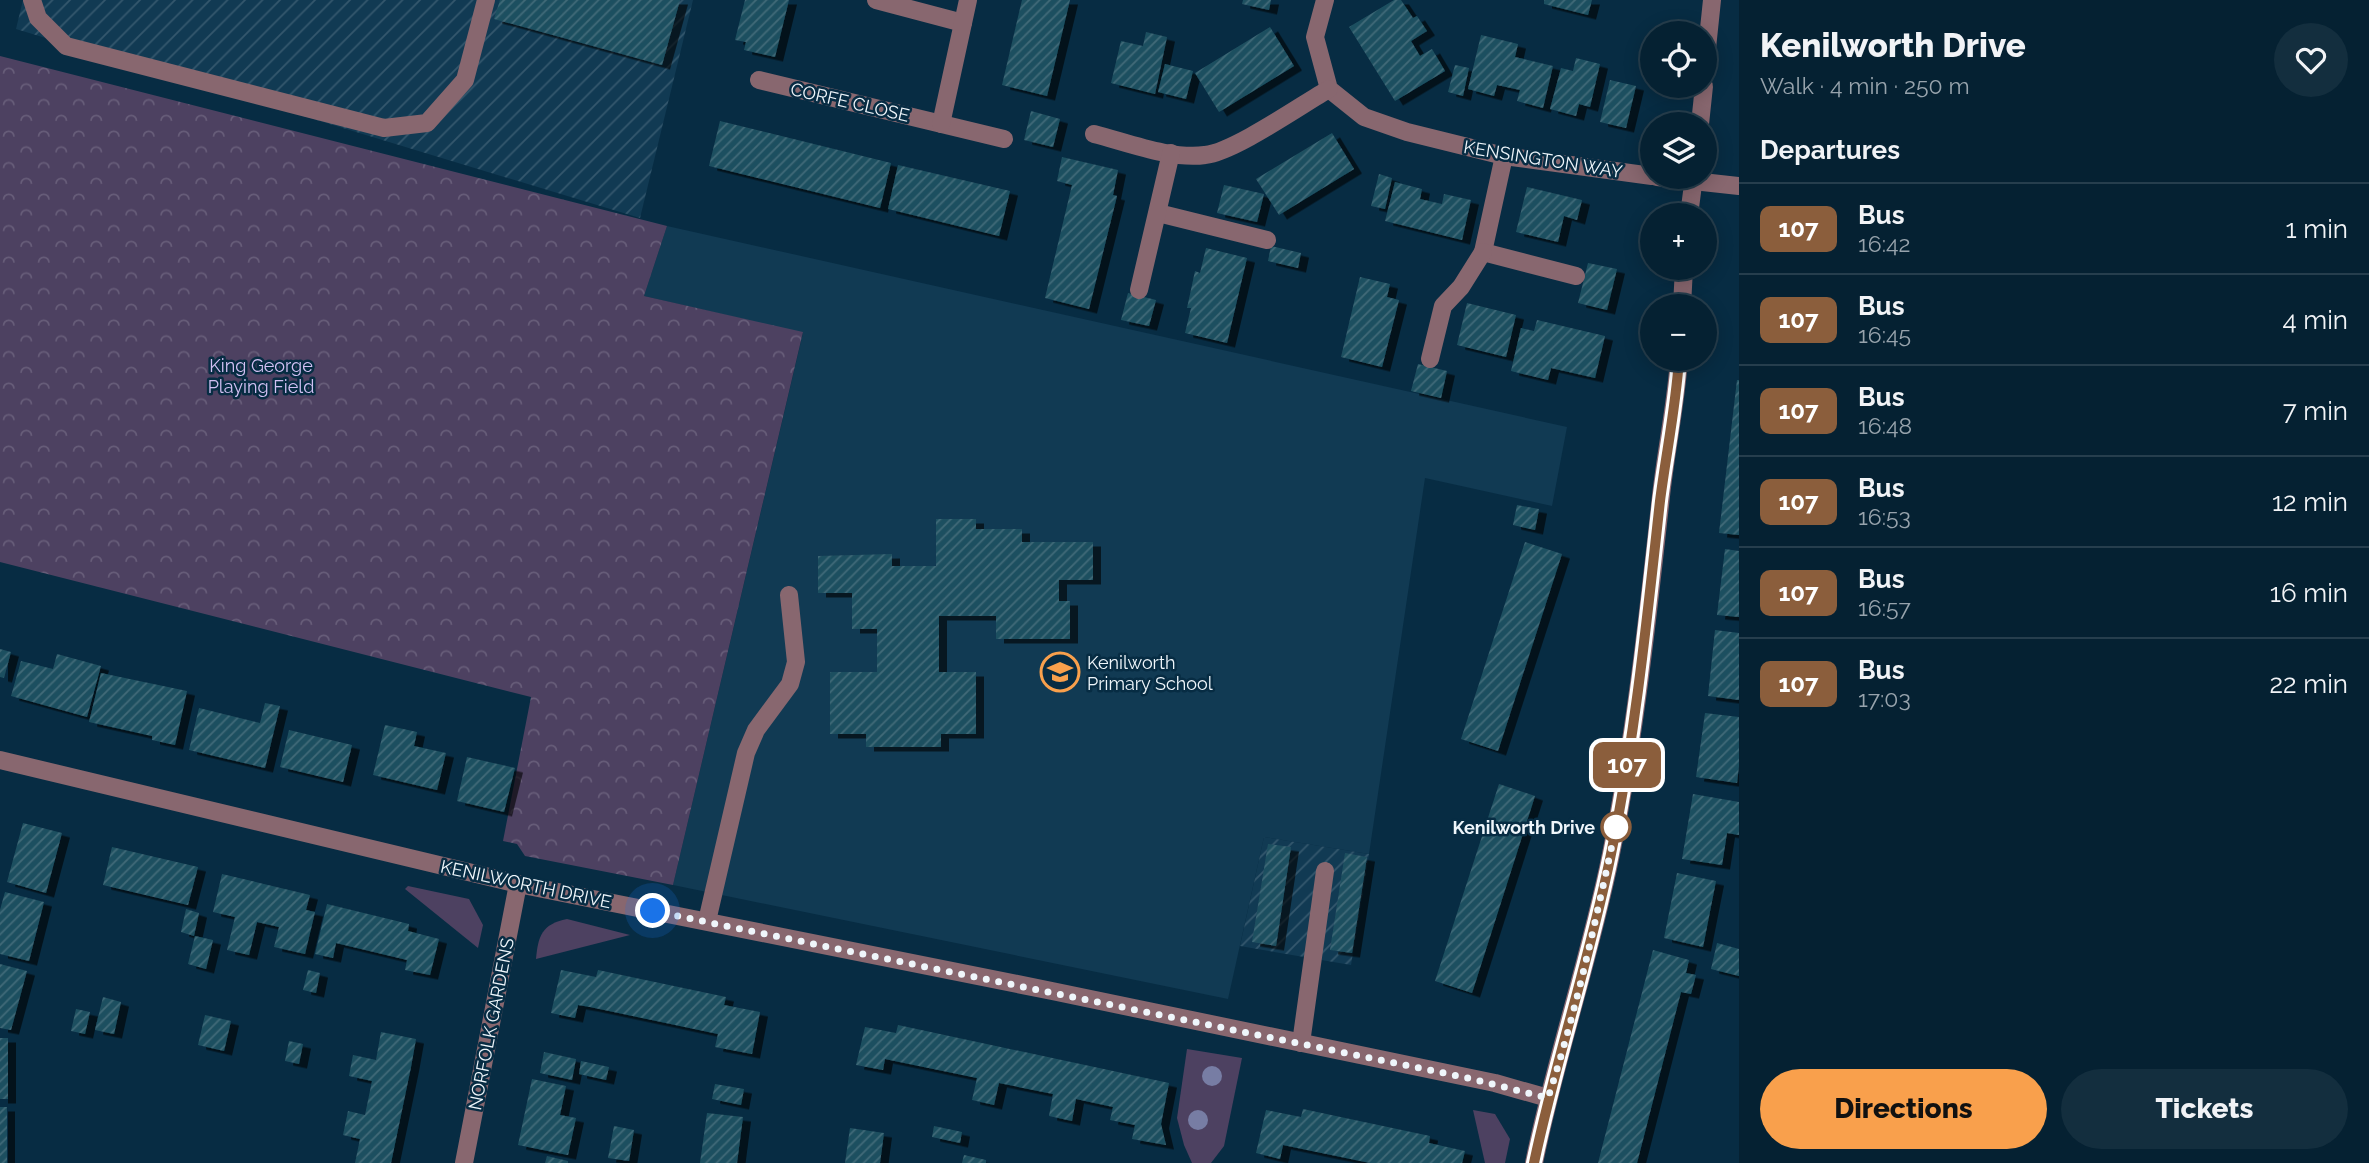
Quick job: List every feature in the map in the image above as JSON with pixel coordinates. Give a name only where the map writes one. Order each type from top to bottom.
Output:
[{"type":"street","points":[[32,0],[38,18],[66,46],[384,128],[427,123],[465,80],[486,0]]},
{"type":"street","points":[[876,0],[963,23]]},
{"type":"street","points":[[941,124],[968,0]]},
{"type":"street","points":[[1094,134],[1171,153],[1206,155],[1235,144],[1329,89],[1315,37],[1325,0]]},
{"type":"street","points":[[1711,21],[1713,0]]},
{"type":"street","name":"CORFE CLOSE","points":[[759,80],[1004,139]]},
{"type":"street","name":"KENSINGTON WAY","points":[[1329,89],[1364,117],[1406,132],[1504,156],[1640,174]]},
{"type":"street","points":[[1139,290],[1171,153]]},
{"type":"street","points":[[1430,359],[1443,306],[1461,287],[1483,252],[1504,156]]},
{"type":"street","points":[[1717,183],[1739,186]]},
{"type":"street","points":[[1158,213],[1267,240]]},
{"type":"street","points":[[1483,252],[1576,276]]},
{"type":"street","points":[[1534,1163],[1611,852],[1646,631],[1678,371]]},
{"type":"street","points":[[707,922],[746,754],[757,730],[790,684],[796,662],[789,595]]},
{"type":"street","name":"KENILWORTH DRIVE","points":[[0,760],[517,884],[1495,1083],[1548,1098]]},
{"type":"street","points":[[1301,1043],[1325,871]]},
{"type":"street","name":"NORFOLK GARDENS","points":[[464,1163],[517,884]]},
{"type":"shaded area","points":[[23,0],[693,0],[640,218],[16,29]]},
{"type":"shaded area","name":"Kenilworth Primary School","points":[[667,226],[1567,427],[1552,506],[1425,478],[1369,854],[1264,837],[1228,999],[673,885],[803,333],[644,296]]},
{"type":"shaded area","points":[[1264,837],[1369,854],[1351,965],[1240,946]]},
{"type":"green space","name":"King George Playing Field","points":[[0,56],[667,226],[644,296],[803,332],[673,885],[525,856],[517,844],[503,841],[531,697],[0,562]]},
{"type":"green space","points":[[408,886],[469,899],[483,925],[478,948],[405,889]]},
{"type":"green space","points":[[567,919],[630,935],[536,959],[543,932],[552,924]]},
{"type":"green space","points":[[1187,1049],[1242,1058],[1224,1146],[1211,1163],[1192,1163],[1177,1118]]},
{"type":"green space","points":[[1473,1110],[1495,1114],[1510,1139],[1505,1163],[1485,1163]]},
{"type":"building","points":[[500,0],[680,0],[662,65],[494,19]]},
{"type":"building","points":[[745,0],[789,0],[775,57],[744,50],[746,42],[735,40]]},
{"type":"building","points":[[1022,0],[1070,0],[1047,96],[1002,85]]},
{"type":"building","points":[[1243,0],[1271,0],[1269,10],[1242,4]]},
{"type":"building","points":[[1394,0],[1401,0],[1413,18],[1417,16],[1427,31],[1411,41],[1420,56],[1432,49],[1445,71],[1395,101],[1349,27]]},
{"type":"building","points":[[1544,0],[1592,0],[1588,15],[1544,4]]},
{"type":"building","points":[[1270,27],[1294,66],[1219,112],[1195,73]]},
{"type":"building","points":[[1146,32],[1167,37],[1155,94],[1111,83],[1121,41],[1143,46]]},
{"type":"building","points":[[1481,35],[1518,44],[1515,57],[1553,66],[1543,108],[1517,101],[1520,90],[1497,85],[1494,96],[1468,89]]},
{"type":"building","points":[[1576,58],[1600,64],[1590,107],[1579,104],[1576,116],[1550,109],[1561,68],[1573,71]]},
{"type":"building","points":[[1165,64],[1193,71],[1186,99],[1158,92]]},
{"type":"building","points":[[1455,65],[1469,68],[1463,96],[1448,92]]},
{"type":"building","points":[[1610,80],[1636,86],[1626,128],[1600,122]]},
{"type":"building","points":[[1031,111],[1060,119],[1053,147],[1024,140]]},
{"type":"building","points":[[720,121],[891,163],[880,208],[709,166]]},
{"type":"building","points":[[1332,133],[1354,169],[1279,215],[1256,179]]},
{"type":"building","points":[[1062,157],[1118,170],[1113,195],[1117,196],[1089,309],[1045,298],[1072,185],[1057,181]]},
{"type":"building","points":[[898,165],[1010,191],[999,236],[888,209]]},
{"type":"building","points":[[1379,174],[1392,178],[1385,209],[1371,206]]},
{"type":"building","points":[[1395,182],[1422,189],[1420,199],[1442,204],[1444,194],[1471,200],[1462,240],[1385,221]]},
{"type":"building","points":[[1224,185],[1264,194],[1257,222],[1217,213]]},
{"type":"building","points":[[1527,187],[1582,200],[1577,220],[1564,216],[1558,242],[1516,232]]},
{"type":"building","points":[[1271,246],[1301,253],[1298,268],[1268,261]]},
{"type":"building","points":[[1206,248],[1247,258],[1227,343],[1185,333],[1195,271],[1200,273]]},
{"type":"building","points":[[1588,263],[1617,269],[1607,310],[1578,303]]},
{"type":"building","points":[[1360,277],[1390,284],[1387,297],[1399,300],[1382,367],[1341,357]]},
{"type":"building","points":[[1128,293],[1156,300],[1149,326],[1121,320]]},
{"type":"building","points":[[1467,303],[1516,315],[1506,357],[1457,345]]},
{"type":"building","points":[[1537,320],[1605,336],[1595,378],[1551,368],[1548,380],[1511,371],[1521,328],[1534,331]]},
{"type":"building","points":[[1418,364],[1447,371],[1441,398],[1411,391]]},
{"type":"building","points":[[1739,380],[1739,535],[1719,533]]},
{"type":"building","points":[[1517,505],[1539,509],[1535,530],[1513,525]]},
{"type":"building","points":[[936,519],[976,519],[976,529],[1022,529],[1022,542],[1093,542],[1093,580],[1059,580],[1059,601],[1070,601],[1070,639],[996,639],[996,616],[939,616],[939,672],[976,672],[976,734],[941,734],[941,747],[866,747],[866,734],[830,734],[830,672],[877,672],[877,629],[852,629],[852,593],[818,593],[818,556],[892,554],[892,566],[936,566]]},
{"type":"building","points":[[1525,542],[1562,554],[1498,751],[1461,739]]},
{"type":"building","points":[[1725,549],[1739,551],[1739,617],[1717,615]]},
{"type":"building","points":[[1715,630],[1739,633],[1739,700],[1708,696]]},
{"type":"building","points":[[0,649],[11,652],[4,678],[0,677]]},
{"type":"building","points":[[57,654],[101,666],[87,717],[11,696],[21,661],[53,669]]},
{"type":"building","points":[[101,673],[187,691],[175,745],[152,740],[152,736],[89,722]]},
{"type":"building","points":[[265,703],[280,706],[265,768],[189,750],[199,708],[260,723]]},
{"type":"building","points":[[1705,713],[1739,717],[1737,783],[1696,777]]},
{"type":"building","points":[[385,725],[417,732],[414,746],[446,753],[437,790],[373,775]]},
{"type":"building","points":[[289,730],[352,745],[343,782],[280,767]]},
{"type":"building","points":[[467,757],[515,768],[504,812],[457,801]]},
{"type":"building","points":[[1499,784],[1535,796],[1472,993],[1435,981]]},
{"type":"building","points":[[1693,794],[1739,802],[1739,835],[1727,833],[1722,865],[1682,859]]},
{"type":"building","points":[[23,823],[62,833],[46,893],[7,882]]},
{"type":"building","points":[[1268,844],[1291,847],[1276,946],[1252,942]]},
{"type":"building","points":[[112,847],[198,867],[188,905],[103,885]]},
{"type":"building","points":[[1345,853],[1367,857],[1352,953],[1330,950]]},
{"type":"building","points":[[1677,873],[1716,881],[1703,947],[1664,938]]},
{"type":"building","points":[[222,874],[310,895],[306,910],[315,912],[305,954],[274,947],[279,927],[257,922],[249,955],[227,950],[235,917],[213,912]]},
{"type":"building","points":[[5,892],[44,902],[29,961],[0,954],[0,910]]},
{"type":"building","points":[[327,904],[409,924],[408,931],[439,939],[430,975],[405,970],[407,960],[336,943],[333,958],[315,954]]},
{"type":"building","points":[[186,909],[199,913],[194,936],[181,932]]},
{"type":"building","points":[[195,936],[213,940],[206,969],[188,964]]},
{"type":"building","points":[[1717,943],[1739,949],[1739,976],[1711,969]]},
{"type":"building","points":[[1653,950],[1689,960],[1686,973],[1696,975],[1691,994],[1681,992],[1637,1163],[1598,1163]]},
{"type":"building","points":[[0,964],[27,971],[11,1030],[0,1028]]},
{"type":"building","points":[[308,970],[320,973],[316,993],[303,990]]},
{"type":"building","points":[[561,970],[596,977],[598,970],[726,997],[724,1005],[760,1012],[752,1054],[715,1047],[718,1034],[590,1007],[578,1005],[575,1018],[551,1013]]},
{"type":"building","points":[[103,997],[121,1002],[114,1034],[95,1030]]},
{"type":"building","points":[[76,1009],[90,1012],[85,1034],[71,1031]]},
{"type":"building","points":[[205,1015],[231,1021],[224,1051],[198,1045]]},
{"type":"building","points":[[898,1025],[1169,1083],[1161,1124],[1166,1145],[1132,1139],[1135,1125],[1110,1120],[1113,1107],[1076,1099],[1072,1121],[1049,1116],[1053,1094],[999,1083],[994,1105],[972,1100],[977,1078],[885,1059],[883,1070],[856,1065],[865,1027],[896,1033]]},
{"type":"building","points":[[381,1032],[416,1039],[411,1067],[391,1163],[355,1163],[360,1139],[343,1135],[348,1111],[365,1115],[372,1081],[349,1076],[353,1055],[376,1060]]},
{"type":"building","points":[[0,1038],[8,1038],[8,1099],[0,1099]]},
{"type":"building","points":[[289,1041],[303,1044],[299,1064],[285,1061]]},
{"type":"building","points":[[544,1052],[576,1059],[572,1080],[540,1073]]},
{"type":"building","points":[[581,1061],[609,1067],[606,1080],[579,1074]]},
{"type":"building","points":[[532,1079],[566,1086],[560,1115],[576,1118],[568,1155],[518,1145]]},
{"type":"building","points":[[715,1084],[744,1089],[741,1105],[712,1099]]},
{"type":"building","points":[[0,1107],[7,1107],[7,1163],[0,1163]]},
{"type":"building","points":[[1303,1109],[1430,1136],[1429,1143],[1465,1151],[1462,1163],[1370,1163],[1283,1145],[1280,1159],[1256,1153],[1266,1110],[1301,1117]]},
{"type":"building","points":[[707,1113],[743,1117],[737,1163],[700,1163]]},
{"type":"building","points":[[614,1126],[634,1130],[629,1161],[608,1158]]},
{"type":"building","points":[[934,1126],[962,1132],[960,1143],[932,1137]]},
{"type":"building","points":[[850,1128],[884,1133],[880,1163],[845,1163]]},
{"type":"building","points":[[964,1155],[986,1160],[986,1163],[962,1163]]},
{"type":"building","points":[[547,1156],[568,1161],[568,1163],[545,1163]]},
{"type":"bus line","name":"107","points":[[1534,1163],[1611,852],[1646,631],[1677,371]]},
{"type":"place","name":"Kenilworth Primary School","points":[[1060,672]]},
{"type":"place","name":"Kenilworth Drive","points":[[1616,827]]},
{"type":"route","points":[[653,911],[1495,1083],[1548,1098],[1592,937],[1616,827]]}]
